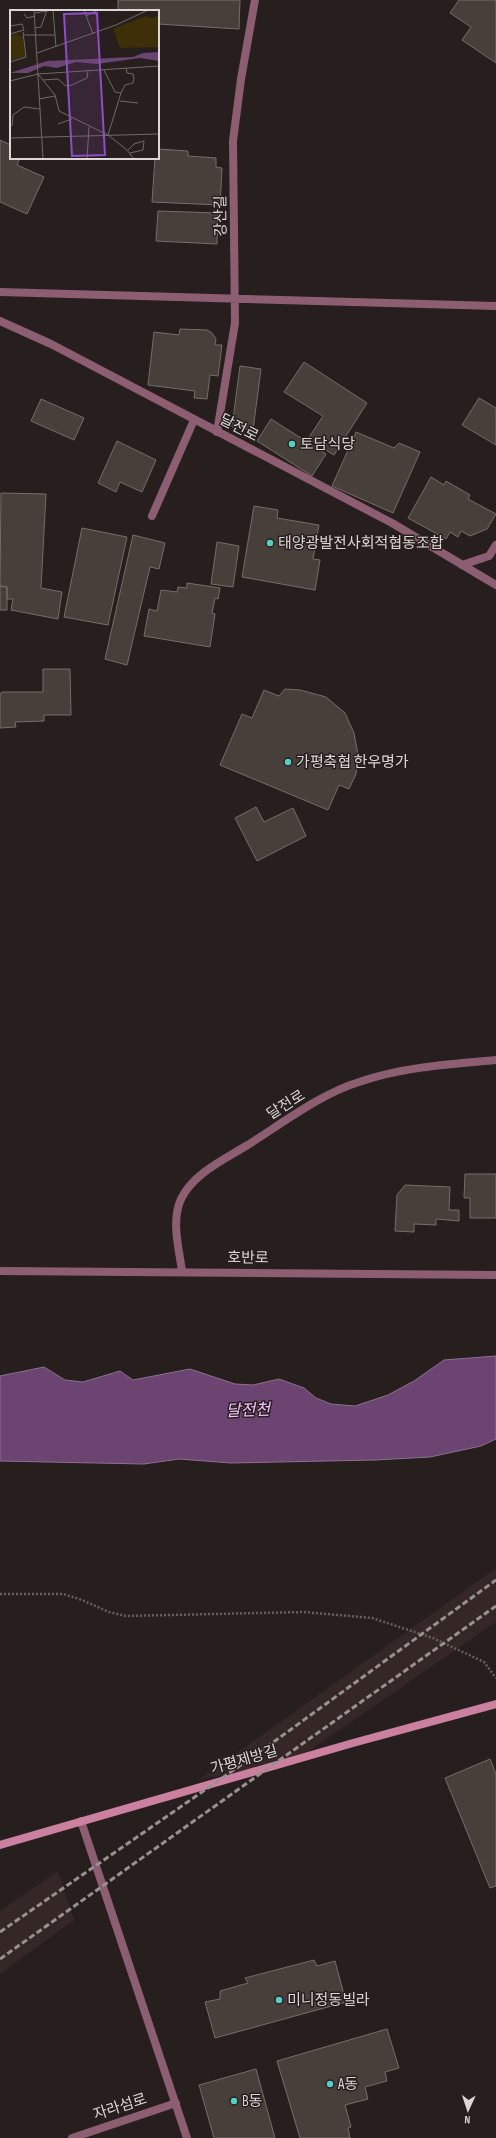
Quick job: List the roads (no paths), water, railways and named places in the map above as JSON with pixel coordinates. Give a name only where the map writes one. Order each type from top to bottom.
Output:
[{"type":"street","name":"강산길","points":[[217,432],[235,323],[233,141],[241,79],[255,0]]},
{"type":"street","points":[[0,292],[496,306]]},
{"type":"street","name":"달전로","points":[[0,322],[51,344],[392,523],[496,585]]},
{"type":"street","points":[[152,516],[194,420]]},
{"type":"street","points":[[462,565],[489,556],[496,545]]},
{"type":"street","name":"달전로","points":[[182,1271],[177,1228],[181,1200],[189,1186],[222,1160],[330,1094],[358,1082],[397,1072],[438,1065],[496,1060]]},
{"type":"street","name":"호반로","points":[[0,1271],[182,1271],[496,1275]]},
{"type":"street","name":"가평제방길","points":[[0,1845],[352,1743],[496,1704]]},
{"type":"street","points":[[81,1821],[187,2138]]},
{"type":"street","name":"자라섬로","points":[[72,2138],[176,2103]]},
{"type":"water","name":"달전천","points":[[496,1356],[496,1439],[481,1446],[430,1457],[375,1460],[231,1463],[179,1459],[144,1464],[0,1461],[0,1376],[44,1367],[65,1380],[83,1382],[120,1371],[133,1380],[190,1369],[235,1384],[253,1385],[279,1379],[304,1388],[316,1398],[331,1404],[355,1406],[388,1395],[414,1381],[444,1360]]},
{"type":"railway","points":[[0,1932],[264,1749],[496,1580]]},
{"type":"railway","points":[[0,1959],[496,1606]]},
{"type":"place","name":"토담식당","points":[[292,444]]},
{"type":"place","name":"태양광발전사회적협동조합","points":[[270,543]]},
{"type":"place","name":"가평축협 한우명가","points":[[288,762]]},
{"type":"place","name":"미니정동빌라","points":[[279,2000]]},
{"type":"place","name":"A동","points":[[330,2084]]},
{"type":"place","name":"B동","points":[[234,2101]]}]
